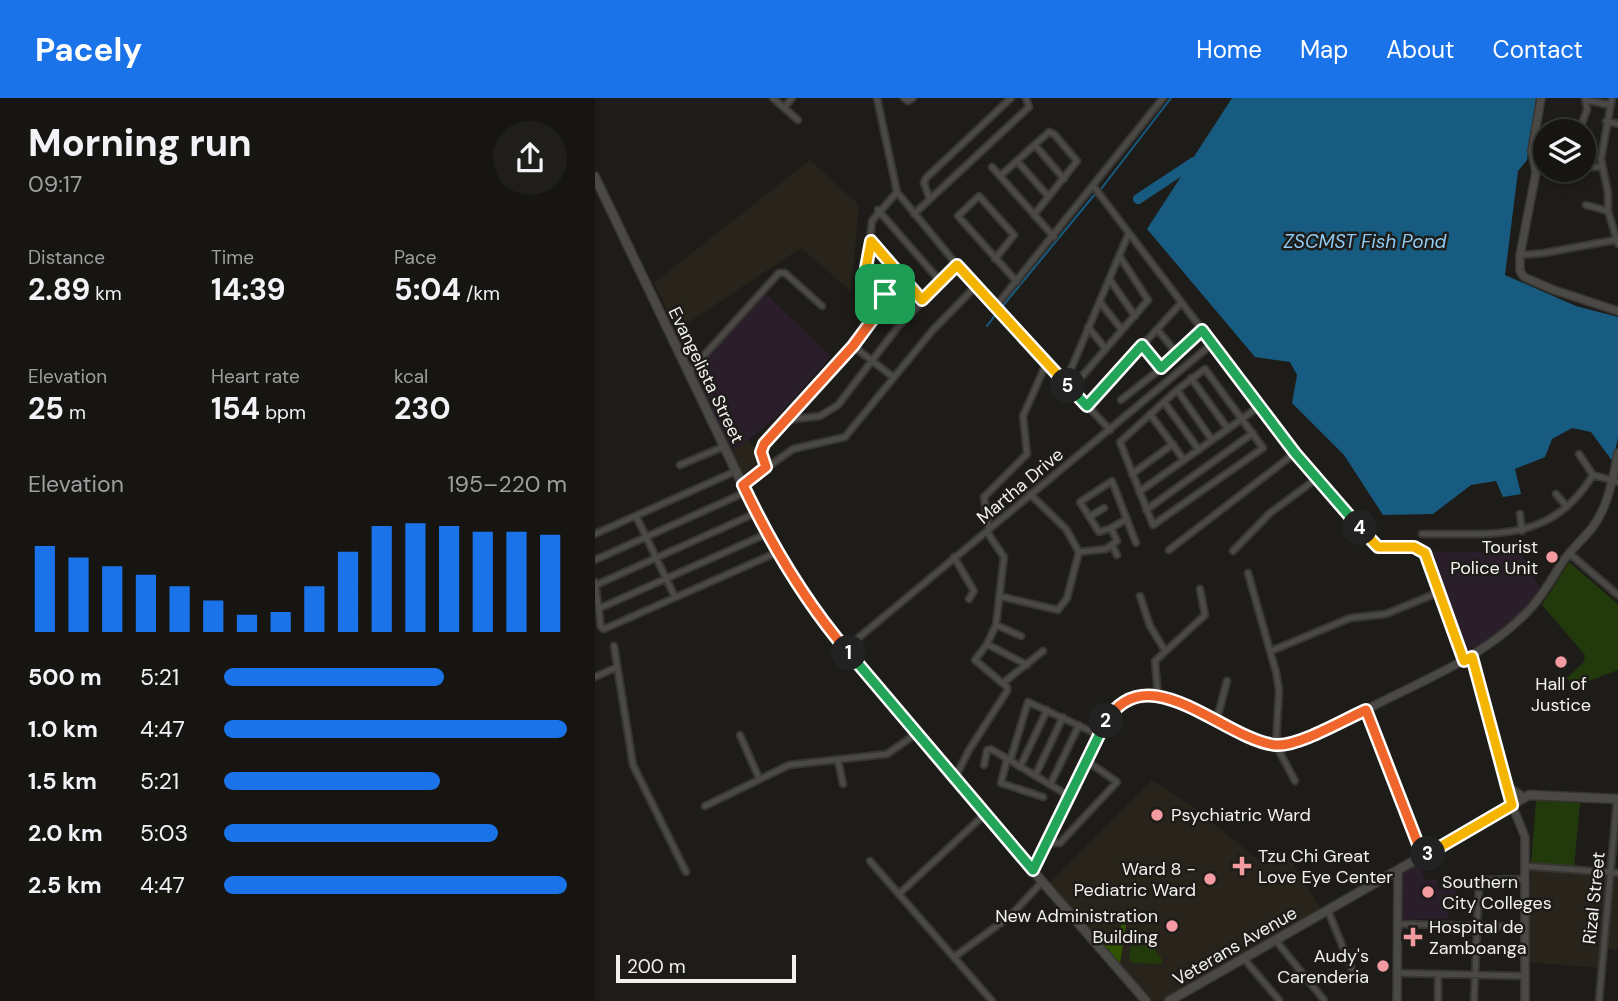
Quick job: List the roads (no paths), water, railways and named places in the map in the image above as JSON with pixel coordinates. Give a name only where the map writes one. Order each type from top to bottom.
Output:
[{"type":"main road","name":"Evangelista Street","points":[[595,177],[766,534],[807,600],[954,780],[1146,1001]]},
{"type":"main road","points":[[1504,785],[1524,798]]},
{"type":"main road","name":"Veterans Avenue","points":[[1169,1001],[1277,942],[1524,798],[1540,793],[1617,799]]},
{"type":"street","points":[[773,98],[798,120]]},
{"type":"street","points":[[784,108],[792,98]]},
{"type":"street","points":[[877,98],[897,192],[957,265],[1110,430]]},
{"type":"street","points":[[904,98],[908,101],[913,98]]},
{"type":"street","points":[[929,197],[924,183],[926,178],[1011,98]]},
{"type":"street","points":[[914,214],[929,197],[1029,107],[1026,98]]},
{"type":"street","points":[[1537,119],[1541,98]]},
{"type":"street","points":[[996,306],[1094,187],[1160,99]]},
{"type":"street","points":[[1520,255],[1617,242],[1608,211],[1608,193],[1602,167],[1611,101],[1586,99],[1584,119]]},
{"type":"street","points":[[1607,121],[1618,124]]},
{"type":"street","points":[[1000,176],[1052,132],[1076,158],[1076,164],[1034,215]]},
{"type":"street","points":[[1035,145],[1064,179]]},
{"type":"street","points":[[1017,161],[1048,195]]},
{"type":"street","points":[[992,167],[1054,237]]},
{"type":"street","points":[[1596,167],[1602,167]]},
{"type":"street","points":[[1533,182],[1518,265],[1524,277],[1584,302],[1618,311]]},
{"type":"street","points":[[1094,187],[1316,479],[1378,547],[1414,547],[1422,550],[1437,593],[1468,659],[1504,785],[1524,827],[1525,1001]]},
{"type":"street","points":[[877,310],[865,287],[872,221],[878,210],[897,192]]},
{"type":"street","points":[[995,259],[1014,235],[979,196],[958,216],[995,259],[1017,282]]},
{"type":"street","points":[[1586,205],[1608,211]]},
{"type":"street","points":[[878,210],[940,281]]},
{"type":"street","points":[[1065,383],[1128,235]]},
{"type":"street","points":[[871,241],[922,300]]},
{"type":"street","points":[[1071,389],[1148,298],[1120,257]]},
{"type":"street","points":[[787,420],[831,412],[922,300],[957,265]]},
{"type":"street","points":[[766,467],[761,449],[853,346],[887,298],[866,268]]},
{"type":"street","points":[[688,373],[779,273],[785,273],[822,306]]},
{"type":"street","points":[[1111,280],[1135,316]]},
{"type":"street","points":[[595,560],[745,489],[766,467],[793,449],[845,437],[893,377],[976,286]]},
{"type":"street","points":[[1100,302],[1122,330]]},
{"type":"street","points":[[1087,406],[1181,303]]},
{"type":"street","points":[[1088,327],[1105,348]]},
{"type":"street","points":[[1157,329],[1178,355]]},
{"type":"street","points":[[1121,400],[1178,355],[1202,330]]},
{"type":"street","name":"Martha Drive","points":[[845,649],[1212,344]]},
{"type":"street","points":[[1142,345],[1161,368]]},
{"type":"street","points":[[853,346],[893,377]]},
{"type":"street","points":[[954,780],[969,750],[1007,691],[1003,683],[976,664],[996,625],[1004,556],[988,531],[984,497],[1027,454],[1023,416],[1047,362]]},
{"type":"street","points":[[1202,370],[1208,370],[1262,446],[1261,450],[1156,524],[1151,524],[1120,443],[1177,390],[1202,370]]},
{"type":"street","points":[[1191,378],[1228,429]]},
{"type":"street","points":[[1177,390],[1212,440]]},
{"type":"street","points":[[1164,402],[1199,450]]},
{"type":"street","points":[[1139,492],[1260,406]]},
{"type":"street","points":[[1150,414],[1184,460]]},
{"type":"street","points":[[1146,510],[1253,433]]},
{"type":"street","points":[[1132,474],[1173,444]]},
{"type":"street","points":[[680,465],[723,447]]},
{"type":"street","points":[[1169,550],[1295,453]]},
{"type":"street","points":[[1033,870],[1099,735],[1110,715],[1121,704],[1140,697],[1158,697],[1276,745],[1293,742],[1366,710],[1468,659],[1530,610],[1569,553],[1594,526],[1615,480],[1618,453]]},
{"type":"street","points":[[1579,454],[1594,475],[1615,480]]},
{"type":"street","points":[[595,534],[736,471]]},
{"type":"street","points":[[1422,534],[1522,531],[1567,508],[1594,475]]},
{"type":"street","points":[[1233,551],[1270,513],[1316,479]]},
{"type":"street","points":[[1127,519],[1098,532],[1080,502],[1112,481],[1127,519],[1136,543]]},
{"type":"street","points":[[999,596],[1058,610],[1067,598],[1079,552],[1066,529],[1030,494]]},
{"type":"street","points":[[1556,494],[1567,508]]},
{"type":"street","points":[[1089,517],[1104,508]]},
{"type":"street","points":[[756,513],[596,584],[601,627],[604,629],[778,552]]},
{"type":"street","points":[[1520,514],[1522,531]]},
{"type":"street","points":[[636,516],[675,597]]},
{"type":"street","points":[[1079,552],[1112,545],[1118,541],[1111,528]]},
{"type":"street","points":[[600,608],[766,534]]},
{"type":"street","points":[[1112,545],[1117,555]]},
{"type":"street","points":[[1569,553],[1618,595]]},
{"type":"street","points":[[954,557],[974,591],[969,599]]},
{"type":"street","points":[[1248,573],[1271,650],[1279,690],[1276,745],[1295,781]]},
{"type":"street","points":[[1158,697],[1155,661],[1164,649],[1205,615],[1201,589]]},
{"type":"street","points":[[1271,650],[1350,618],[1386,614],[1437,593]]},
{"type":"street","points":[[1140,596],[1150,626],[1164,649]]},
{"type":"street","points":[[996,625],[1021,636]]},
{"type":"street","points":[[987,644],[1027,665]]},
{"type":"street","points":[[614,646],[633,765],[686,872]]},
{"type":"street","points":[[1003,683],[1044,651]]},
{"type":"street","points":[[595,677],[617,667]]},
{"type":"street","points":[[1217,719],[1227,681]]},
{"type":"street","points":[[1043,797],[1001,783],[1026,704],[1030,702],[1099,735]]},
{"type":"street","points":[[1020,767],[1047,710]]},
{"type":"street","points":[[1366,710],[1423,857]]},
{"type":"street","points":[[1035,776],[1063,717]]},
{"type":"street","points":[[1050,785],[1079,725]]},
{"type":"street","points":[[705,806],[789,765],[887,754],[916,734]]},
{"type":"street","points":[[740,735],[759,778]]},
{"type":"street","points":[[983,765],[989,749],[1069,796]]},
{"type":"street","points":[[838,760],[843,785]]},
{"type":"street","points":[[1048,843],[1060,843],[1117,782],[1087,761]]},
{"type":"street","name":"Rizal Street","points":[[1599,1001],[1615,873],[1617,799]]},
{"type":"street","points":[[899,894],[985,814]]},
{"type":"street","points":[[870,860],[992,1001]]},
{"type":"street","points":[[1525,866],[1615,873]]},
{"type":"street","points":[[1397,1001],[1398,871]]},
{"type":"street","points":[[1474,1001],[1476,926],[1481,882],[1524,879]]},
{"type":"street","points":[[954,957],[1009,917],[1043,881]]},
{"type":"street","points":[[1328,911],[1354,974]]},
{"type":"street","points":[[1397,924],[1525,927]]},
{"type":"street","points":[[1277,942],[1324,1000]]},
{"type":"street","points":[[1245,960],[1279,1000]]},
{"type":"street","points":[[1397,973],[1525,976]]},
{"type":"street","points":[[1438,974],[1438,1001]]},
{"type":"water","name":"ZSCMST Fish Pond","points":[[1232,98],[1536,98],[1527,160],[1518,171],[1505,275],[1576,306],[1618,317],[1618,437],[1613,462],[1591,432],[1572,428],[1552,439],[1545,457],[1515,469],[1521,494],[1503,497],[1496,481],[1471,485],[1433,514],[1383,515],[1344,455],[1292,403],[1297,375],[1290,362],[1255,357],[1147,229]]},
{"type":"waterway","points":[[1101,189],[1171,98]]},
{"type":"waterway","points":[[1138,199],[1194,162]]},
{"type":"waterway","points":[[1001,308],[1095,194]]},
{"type":"waterway","points":[[987,326],[996,314]]},
{"type":"place","name":"Tourist Police Unit","points":[[1552,557]]},
{"type":"place","name":"Hall of Justice","points":[[1561,662]]},
{"type":"place","name":"Psychiatric Ward","points":[[1157,815]]},
{"type":"place","name":"Tzu Chi Great Love Eye Center","points":[[1242,866]]},
{"type":"place","name":"Ward 8 - Pediatric Ward","points":[[1210,879]]},
{"type":"place","name":"Southern City Colleges","points":[[1428,892]]},
{"type":"place","name":"New Administration Building","points":[[1172,926]]},
{"type":"place","name":"Hospital de Zamboanga","points":[[1413,937]]},
{"type":"place","name":"Audy's Carenderia","points":[[1383,966]]}]
